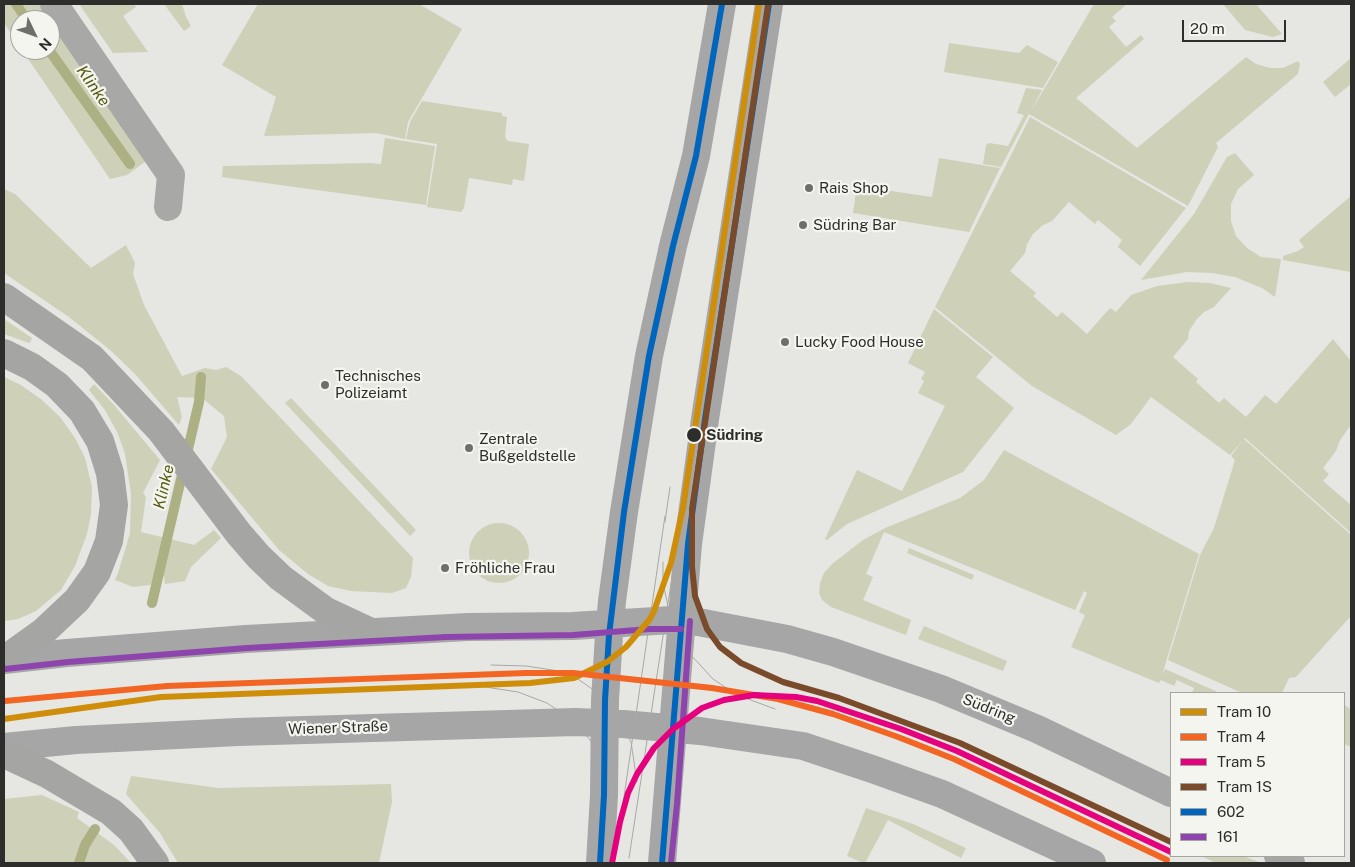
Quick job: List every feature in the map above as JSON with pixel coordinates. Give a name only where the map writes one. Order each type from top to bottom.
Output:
[{"type":"highway","points":[[4,297],[92,358],[162,431],[249,546],[281,578],[326,612],[371,632]]},
{"type":"highway","points":[[4,353],[32,367],[57,385],[82,411],[100,441],[110,473],[114,505],[109,541],[97,572],[77,600],[44,631],[4,660]]},
{"type":"highway","points":[[4,754],[47,774],[87,796],[111,812],[131,830],[155,863]]},
{"type":"main road","points":[[600,863],[610,624],[624,512],[650,356],[673,246],[696,156],[722,4]]},
{"type":"main road","points":[[662,863],[688,544],[705,419],[769,4]]},
{"type":"main road","points":[[4,660],[67,653],[246,639],[454,628],[573,626],[682,620]]},
{"type":"main road","name":"Südring","points":[[682,620],[725,626],[787,639],[833,652],[933,686],[1037,729],[1170,793]]},
{"type":"main road","name":"Wiener Straße","points":[[4,747],[76,740],[238,732],[575,722],[673,729]]},
{"type":"main road","points":[[673,729],[711,732],[803,746],[942,794],[1092,863]]},
{"type":"main road","points":[[1280,857],[1292,863]]},
{"type":"street","points":[[54,4],[171,175],[168,207]]},
{"type":"green space","points":[[4,4],[40,4],[44,10],[10,10],[10,32],[4,23]]},
{"type":"green space","points":[[79,4],[134,4],[136,7],[123,16],[148,52],[113,53]]},
{"type":"green space","points":[[164,4],[182,4],[191,26],[184,31]]},
{"type":"green space","points":[[258,4],[419,4],[462,29],[408,122],[405,139],[376,133],[264,136],[276,97],[222,65]]},
{"type":"green space","points":[[1094,4],[1127,4],[1112,17],[1116,21],[1109,27],[1126,47],[1141,35],[1144,39],[1076,98],[1137,148],[1246,57],[1256,64],[1270,68],[1283,68],[1298,61],[1300,64],[1298,74],[1216,143],[1218,147],[1188,206],[1029,114],[1001,167],[983,164],[986,145],[989,143],[1008,146],[1024,115],[1017,113],[1026,88],[1042,90],[1030,113]]},
{"type":"green space","points":[[1223,4],[1256,4],[1282,34],[1273,37],[1245,30]]},
{"type":"green space","points":[[60,32],[144,149],[149,159],[127,175],[110,179],[29,60],[60,60]]},
{"type":"green space","points":[[949,43],[1019,53],[1027,45],[1058,62],[1043,88],[944,72]]},
{"type":"green space","points":[[1351,58],[1351,84],[1335,97],[1323,82]]},
{"type":"green space","points":[[422,101],[502,113],[502,116],[507,117],[505,137],[508,141],[529,144],[524,181],[513,179],[512,185],[469,178],[464,208],[461,212],[427,207],[437,144],[406,139],[410,122]]},
{"type":"green space","points":[[1030,117],[1186,208],[1140,266],[1118,247],[1122,240],[1098,220],[1095,224],[1069,202],[1052,221],[1043,225],[1033,234],[1027,244],[1025,253],[1010,271],[1036,293],[1033,296],[1057,317],[1062,312],[1087,334],[1110,308],[1116,312],[1131,295],[1157,286],[1188,282],[1210,283],[1231,288],[1214,307],[1204,312],[1196,320],[1189,331],[1188,339],[1173,357],[1198,379],[1196,382],[1219,403],[1224,398],[1246,417],[1265,395],[1276,404],[1333,339],[1351,361],[1351,425],[1340,440],[1336,451],[1323,468],[1329,474],[1323,481],[1351,505],[1351,533],[1245,438],[1230,455],[1151,397],[1131,424],[1116,435],[1032,386],[935,307]]},
{"type":"green space","points":[[385,138],[435,146],[426,205],[222,177],[223,166],[381,164]]},
{"type":"green space","points":[[1235,153],[1254,175],[1238,189],[1231,204],[1231,221],[1236,236],[1247,248],[1261,257],[1281,259],[1275,297],[1262,288],[1235,277],[1212,273],[1187,272],[1141,280],[1194,214],[1227,157]]},
{"type":"green space","points":[[939,158],[1000,168],[969,232],[853,213],[857,186],[932,197]]},
{"type":"green space","points":[[4,189],[15,194],[91,268],[126,245],[135,263],[133,274],[144,305],[182,376],[205,368],[216,370],[226,367],[241,376],[413,558],[411,577],[406,588],[392,593],[351,591],[328,586],[308,574],[279,550],[211,469],[227,437],[224,416],[202,398],[177,397],[182,417],[179,425],[135,374],[110,350],[69,317],[4,273]]},
{"type":"green space","points":[[1351,196],[1351,272],[1283,260],[1283,256],[1304,247],[1299,240]]},
{"type":"green space","points":[[934,309],[993,357],[976,377],[1014,408],[963,472],[847,524],[827,540],[825,539],[857,470],[902,491],[945,406],[918,393],[924,381],[921,379],[925,372],[908,363]]},
{"type":"green space","points":[[4,319],[32,338],[31,341],[29,343],[4,334]]},
{"type":"green space","points":[[4,377],[21,385],[42,400],[60,417],[75,438],[85,458],[92,487],[91,514],[87,534],[75,566],[61,590],[36,611],[18,619],[4,621]]},
{"type":"green space","points":[[94,384],[160,460],[143,493],[146,497],[141,532],[194,545],[214,530],[221,538],[191,567],[185,581],[165,584],[164,576],[150,585],[133,587],[115,580],[130,533],[131,494],[125,454],[118,434],[105,410],[89,390]]},
{"type":"green space","points":[[291,398],[416,530],[410,536],[285,403]]},
{"type":"green space","points":[[1244,439],[1351,535],[1351,616],[1296,677],[1289,678],[1282,692],[1240,692],[1168,660],[1200,555],[1214,528],[1235,460],[1231,456]]},
{"type":"green space","points":[[1004,450],[1199,554],[1162,675],[1165,669],[1218,692],[1192,692],[1194,688],[1177,680],[1174,686],[1161,680],[1159,683],[1071,647],[1085,615],[1079,612],[1087,593],[1084,591],[1075,610],[884,532],[866,574],[873,577],[863,600],[911,620],[906,635],[831,607],[822,600],[819,593],[824,573],[832,564],[863,540],[885,528],[960,498],[984,480]]},
{"type":"green space","points":[[493,523],[505,523],[516,528],[524,536],[529,547],[527,565],[516,578],[505,583],[493,583],[482,578],[474,570],[469,559],[469,547],[474,536],[482,528]]},
{"type":"green space","points":[[909,548],[974,575],[972,580],[907,553]]},
{"type":"green space","points":[[924,626],[1007,661],[1003,671],[918,639]]},
{"type":"green space","points":[[1345,706],[1351,709],[1351,747],[1345,744]]},
{"type":"green space","points":[[131,776],[218,788],[391,784],[392,802],[379,863],[178,863],[160,833],[126,794]]},
{"type":"green space","points":[[42,795],[79,812],[77,818],[114,845],[131,863],[4,863],[4,799]]},
{"type":"green space","points":[[866,808],[913,824],[966,848],[961,858],[888,820],[865,863],[863,863],[847,856]]},
{"type":"green space","points":[[1203,857],[1246,857],[1262,863],[1216,863]]},
{"type":"waterway","name":"Klinke","points":[[16,4],[20,10]]},
{"type":"waterway","name":"Klinke","points":[[56,60],[130,164]]},
{"type":"waterway","name":"Klinke","points":[[152,603],[199,402],[201,377]]},
{"type":"waterway","name":"Klinke","points":[[79,863],[85,845],[95,829]]},
{"type":"tram line","name":"10","points":[[4,719],[161,697],[530,683],[574,678],[607,662],[626,647],[650,619],[654,611],[671,563],[683,508],[759,4]]},
{"type":"tram line","name":"1S","points":[[768,5],[692,509],[692,567],[695,596],[707,629],[720,647],[741,663],[783,682],[839,698],[960,743],[1170,842]]},
{"type":"tram line","points":[[665,522],[670,487]]},
{"type":"tram line","points":[[618,838],[665,516]]},
{"type":"tram line","points":[[629,858],[680,525]]},
{"type":"tram line","points":[[663,562],[663,583],[668,606],[680,639],[690,654],[713,679],[728,689],[740,696],[775,709]]},
{"type":"tram line","points":[[491,665],[526,666],[559,671],[575,677],[595,691],[618,716],[631,742],[637,782]]},
{"type":"tram line","name":"4","points":[[5,701],[167,686],[526,673],[573,673],[712,688],[778,699],[833,714],[898,737],[954,759],[1167,860]]},
{"type":"tram line","points":[[479,686],[518,692],[547,703],[575,722],[590,740],[604,762],[612,790],[615,824],[612,863]]},
{"type":"tram line","name":"5","points":[[612,863],[628,793],[637,774],[654,748],[673,729],[702,708],[724,700],[754,695],[796,697],[817,701],[901,729],[957,751],[1170,852]]},
{"type":"transit line","name":"602","points":[[600,863],[609,635],[624,512],[649,356],[673,246],[696,156],[722,4]]},
{"type":"transit line","name":"602","points":[[662,863],[688,544],[705,419],[769,4]]},
{"type":"transit line","name":"161","points":[[671,863],[690,621]]},
{"type":"transit line","name":"161","points":[[5,669],[68,662],[247,648],[446,637],[573,635],[650,629],[681,629]]},
{"type":"place","name":"Rais Shop","points":[[809,188]]},
{"type":"place","name":"Südring Bar","points":[[803,225]]},
{"type":"place","name":"Lucky Food House","points":[[785,342]]},
{"type":"place","name":"Technisches Polizeiamt","points":[[325,385]]},
{"type":"place","name":"Südring","points":[[694,435]]},
{"type":"place","name":"Zentrale Bußgeldstelle","points":[[469,448]]},
{"type":"place","name":"Fröhliche Frau","points":[[445,568]]}]
